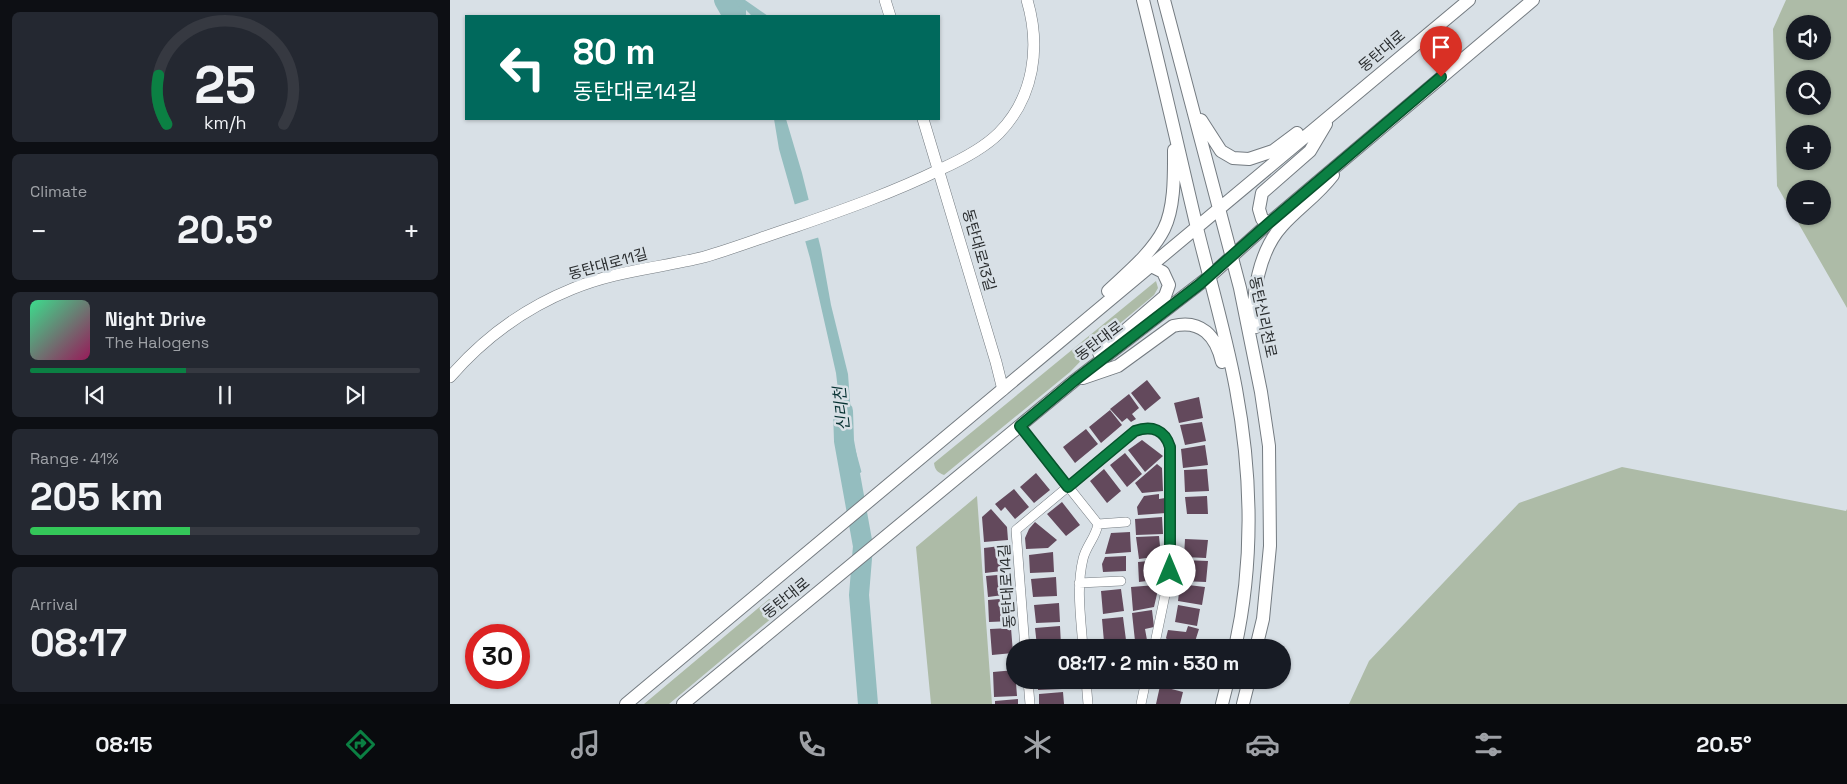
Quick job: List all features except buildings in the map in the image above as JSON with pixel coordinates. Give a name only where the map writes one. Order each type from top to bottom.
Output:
[{"type":"main road","points":[[1143,0],[1175,127],[1236,389],[1245,455],[1249,527],[1248,567],[1243,612],[1237,639]]},
{"type":"main road","name":"동탄신리천로","points":[[1164,0],[1232,255],[1262,392],[1269,446],[1270,546],[1263,619],[1258,639]]},
{"type":"main road","name":"동탄대로","points":[[626,704],[1469,0]]},
{"type":"main road","name":"동탄대로","points":[[683,704],[1074,381],[1210,276],[1269,223],[1533,0]]},
{"type":"main road","points":[[1192,102],[1206,129],[1221,151],[1233,158],[1249,158],[1273,151],[1302,129],[1330,115]]},
{"type":"main road","points":[[1269,223],[1262,219],[1258,209],[1262,193],[1310,151],[1330,115]]},
{"type":"main road","points":[[1056,345],[1144,257],[1165,229],[1173,198],[1175,127]]},
{"type":"main road","points":[[1262,392],[1262,361],[1254,316],[1257,276],[1270,244],[1281,227],[1320,191],[1350,154]]},
{"type":"main road","points":[[1074,381],[1106,346],[1165,296],[1169,285],[1163,272],[1151,266]]},
{"type":"main road","points":[[1074,381],[1118,366],[1172,326],[1182,323],[1194,325],[1204,331],[1218,347],[1230,399],[1235,433],[1245,455]]},
{"type":"main road","points":[[1222,704],[1226,689]]},
{"type":"main road","points":[[1243,704],[1247,689]]},
{"type":"street","points":[[885,0],[890,15]]},
{"type":"street","points":[[940,170],[968,156],[998,134],[1022,101],[1034,64],[1035,40],[1027,0]]},
{"type":"street","name":"동탄대로13길","points":[[923,120],[940,170],[996,362],[1002,390]]},
{"type":"street","name":"동탄대로11길","points":[[450,377],[474,352],[505,327],[526,313],[571,289],[621,273],[705,256],[740,245],[868,202],[940,170]]},
{"type":"street","points":[[1020,426],[1098,524],[1097,531],[1084,557],[1079,583],[1082,639]]},
{"type":"street","name":"동탄대로14길","points":[[1025,639],[1016,530],[1135,431],[1149,427],[1155,428],[1168,439],[1170,447],[1170,571],[1156,639]]},
{"type":"street","points":[[1098,524],[1126,522]]},
{"type":"street","points":[[1079,583],[1121,580]]},
{"type":"street","points":[[1029,689],[1030,704]]},
{"type":"street","points":[[1087,689],[1088,704]]},
{"type":"street","points":[[1141,704],[1144,689]]},
{"type":"green space","points":[[1786,0],[1847,0],[1847,308],[1799,225],[1831,225],[1831,180],[1786,180],[1786,202],[1777,186],[1773,29]]},
{"type":"green space","points":[[1156,281],[1158,288],[1154,295],[1106,335],[1070,372],[944,475],[937,471],[934,463]]},
{"type":"green space","points":[[1622,467],[1846,511],[1847,509],[1847,704],[1349,704],[1369,661],[1519,503]]},
{"type":"green space","points":[[977,496],[992,704],[931,704],[916,547]]},
{"type":"green space","points":[[769,599],[779,605],[779,612],[669,704],[644,704]]},
{"type":"water","points":[[723,0],[745,0],[767,15],[751,15],[746,10],[746,15],[732,15]]},
{"type":"water","points":[[774,120],[786,120],[821,249],[831,305],[848,374],[853,441],[875,521],[866,526],[844,441],[836,373],[810,258],[779,149]]},
{"type":"pier","points":[[811,199],[820,237],[803,242],[793,205]]},
{"type":"pier","points":[[864,470],[877,521],[867,529],[863,527],[851,480]]},
{"type":"waterway","name":"신리천","points":[[724,0],[732,15]]},
{"type":"waterway","name":"신리천","points":[[843,411],[844,441],[863,546],[859,595],[868,704]]},
{"type":"route","points":[[1170,571],[1170,447],[1168,439],[1161,432],[1149,427],[1135,431],[1068,487],[1020,426],[1074,381],[1210,276],[1269,223],[1441,77]]}]
